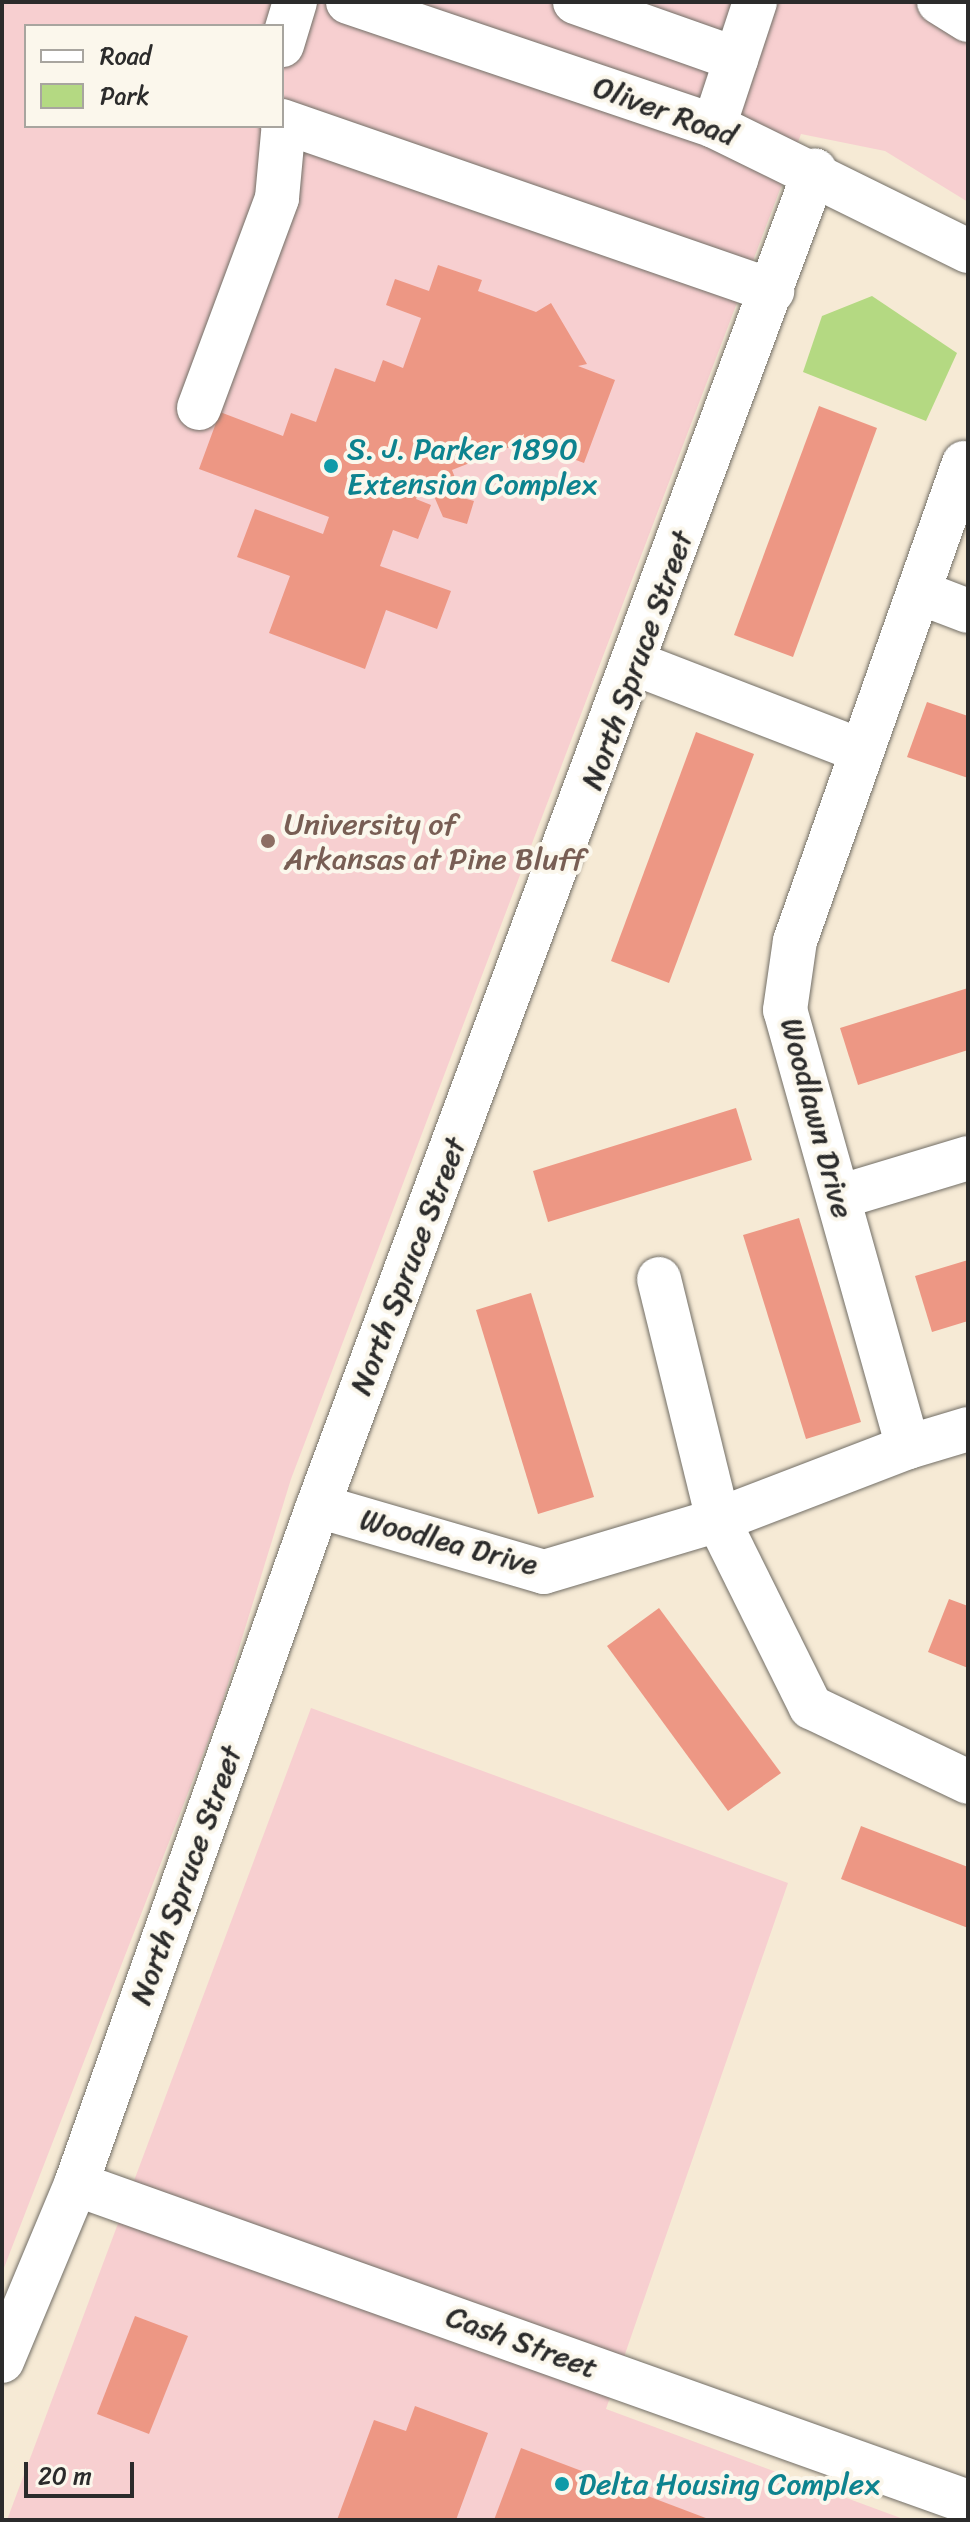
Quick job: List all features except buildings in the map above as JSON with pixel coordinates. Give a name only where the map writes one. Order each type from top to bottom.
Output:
[{"type":"street","points":[[284,38],[295,2]]},
{"type":"street","name":"Oliver Road","points":[[348,2],[714,126],[815,170],[968,251]]},
{"type":"street","points":[[575,2],[736,59]]},
{"type":"street","points":[[714,126],[755,2]]},
{"type":"street","points":[[939,2],[968,20]]},
{"type":"street","points":[[284,122],[772,291]]},
{"type":"street","points":[[199,408],[277,198],[283,128]]},
{"type":"street","name":"North Spruce Street","points":[[2,2361],[76,2184],[318,1506],[636,664],[815,170]]},
{"type":"street","name":"Woodlawn Drive","points":[[908,1447],[785,1010],[795,941],[921,593],[964,463]]},
{"type":"street","points":[[921,593],[968,611]]},
{"type":"street","points":[[636,664],[862,751]]},
{"type":"street","points":[[839,1197],[968,1158]]},
{"type":"street","points":[[659,1279],[718,1520],[811,1707],[968,1782]]},
{"type":"street","points":[[718,1520],[908,1447],[968,1429]]},
{"type":"street","name":"Woodlea Drive","points":[[318,1506],[544,1572],[718,1520]]},
{"type":"street","name":"Cash Street","points":[[76,2184],[968,2502]]},
{"type":"shaded area","name":"University of Arkansas at Pine Bluff","points":[[2,2],[968,2],[968,202],[885,151],[801,134],[291,1479],[219,1713],[2,2273]]},
{"type":"shaded area","points":[[311,1708],[788,1883],[606,2409],[906,2520],[7,2520]]},
{"type":"green space","points":[[872,296],[957,353],[926,421],[803,372],[822,316]]},
{"type":"place","name":"S. J. Parker 1890 Extension Complex","points":[[331,466]]},
{"type":"place","name":"University of Arkansas at Pine Bluff","points":[[268,841]]},
{"type":"place","name":"Delta Housing Complex","points":[[562,2484]]}]
